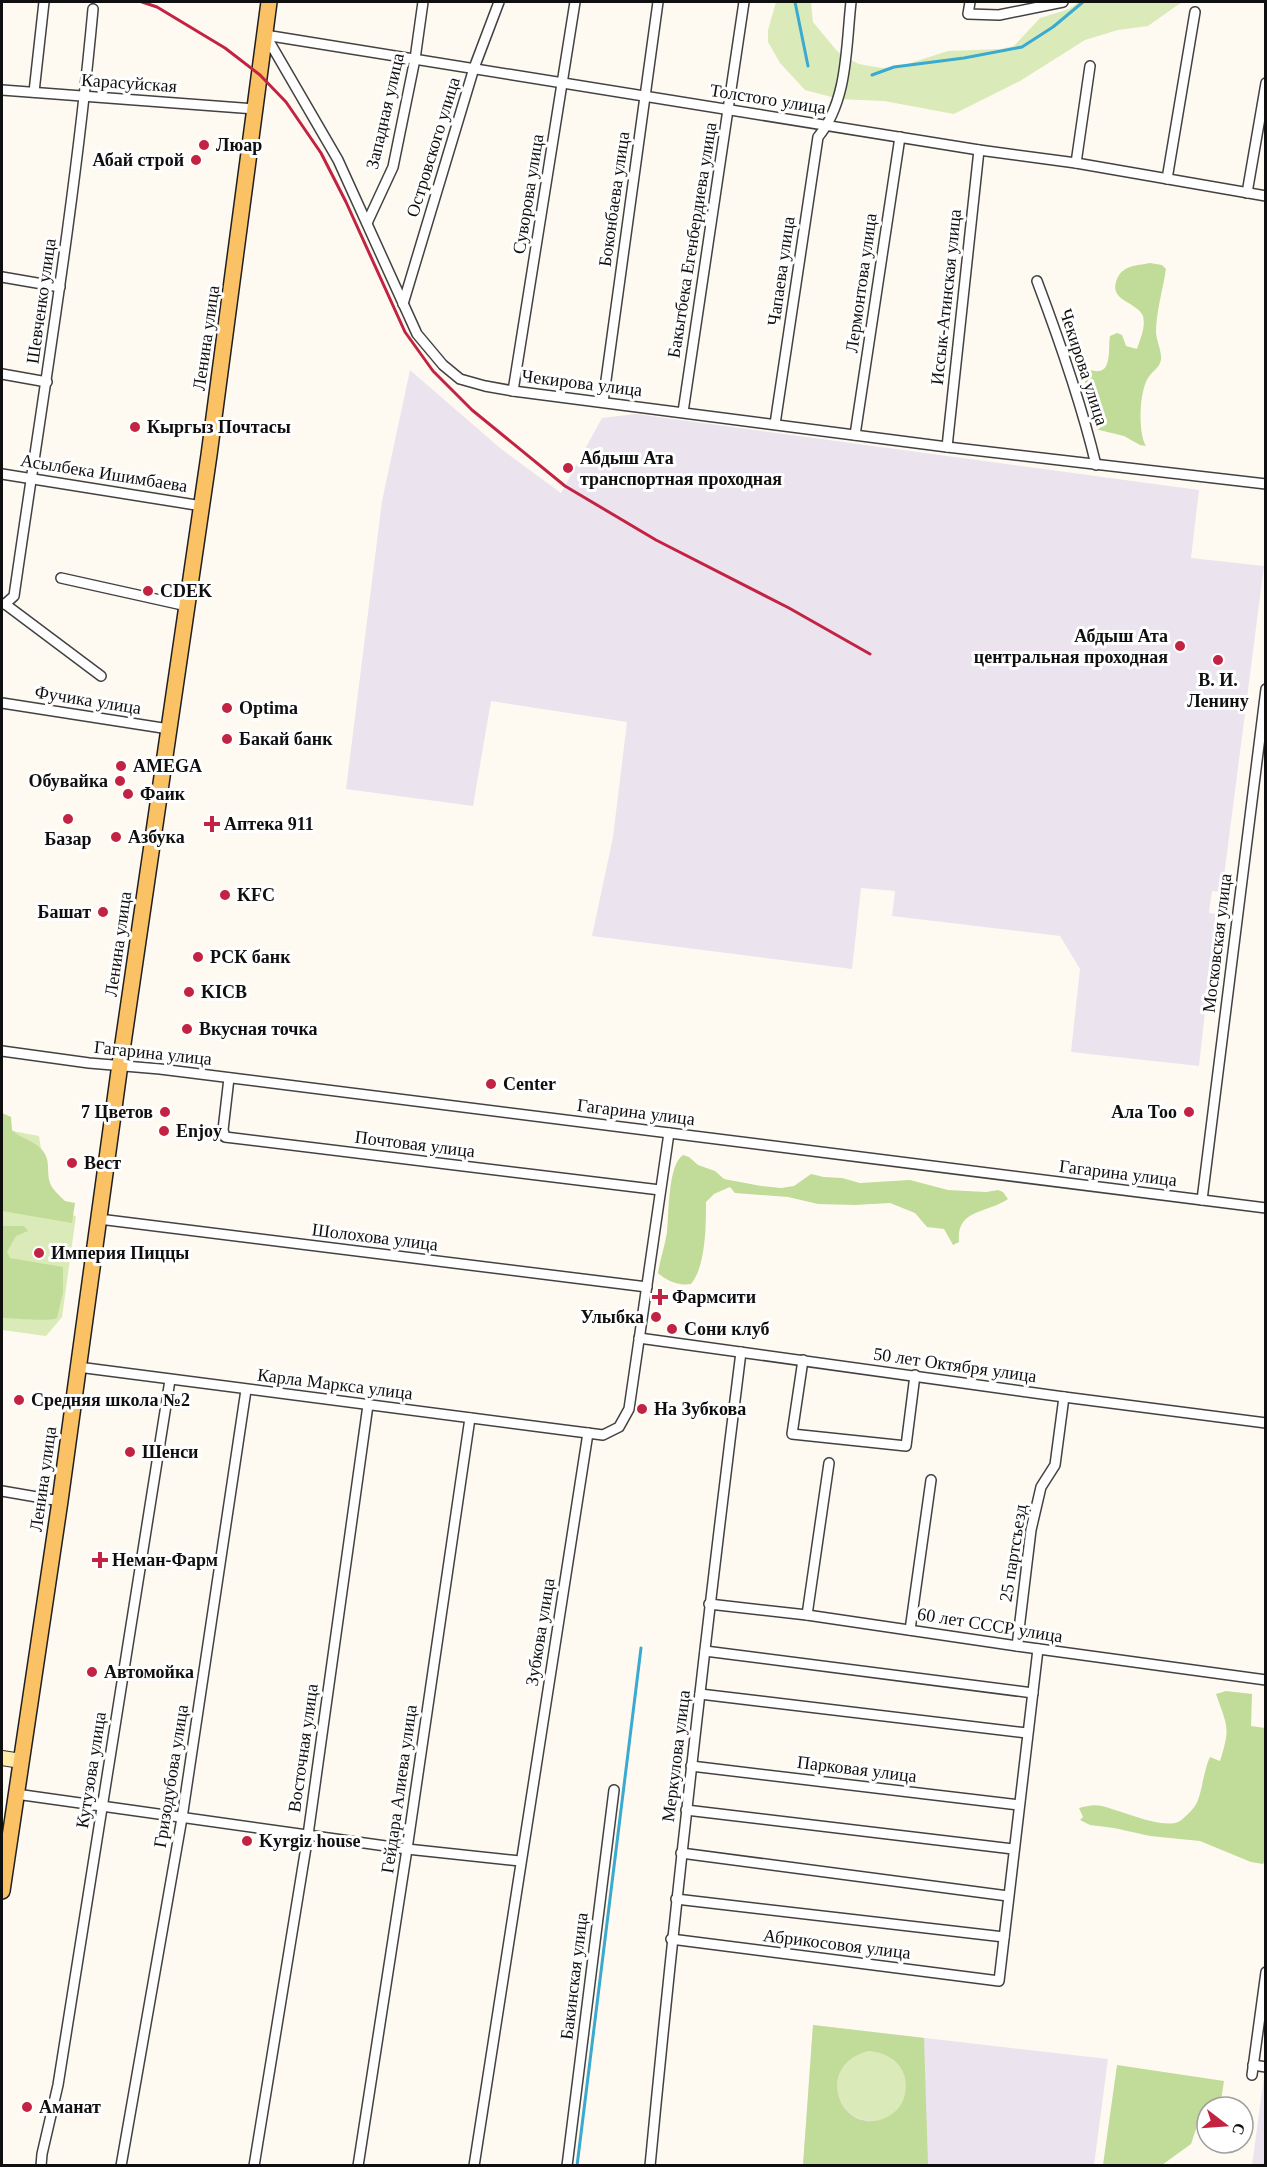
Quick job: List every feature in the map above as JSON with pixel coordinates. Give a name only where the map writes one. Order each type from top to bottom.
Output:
[{"type":"main road","name":"Ленина улица","points":[[2,1891],[202,506],[269,2]]},
{"type":"street","points":[[34,92],[44,2]]},
{"type":"street","name":"Западная улица","points":[[367,223],[393,167],[415,59],[423,2]]},
{"type":"street","name":"Островского улица","points":[[403,304],[474,68],[499,2]]},
{"type":"street","name":"Суворова улица","points":[[513,391],[575,2]]},
{"type":"street","name":"Боконбаева улица","points":[[603,402],[657,2]]},
{"type":"street","name":"Бакытбека Егенбердиева улица","points":[[683,412],[744,2]]},
{"type":"street","name":"Чапаева улица","points":[[775,424],[818,136],[834,111],[842,80],[851,2]]},
{"type":"street","points":[[970,2],[968,14],[999,15],[1063,2]]},
{"type":"street","name":"Шевченко улица","points":[[3,604],[14,596],[47,382],[85,96],[93,9]]},
{"type":"street","points":[[1167,179],[1195,12]]},
{"type":"street","name":"Толстого улица","points":[[265,35],[979,150],[1076,163],[1266,196]]},
{"type":"street","name":"Чекирова улица","points":[[265,35],[338,160],[417,334],[442,365],[460,379],[513,391],[947,447],[1266,484]]},
{"type":"street","points":[[1076,163],[1090,66]]},
{"type":"street","points":[[1247,193],[1266,83]]},
{"type":"street","name":"Карасуйская","points":[[2,90],[255,109]]},
{"type":"street","name":"Лермонтова улица","points":[[855,435],[900,137]]},
{"type":"street","name":"Иссык-Атинская улица","points":[[947,447],[979,150]]},
{"type":"street","points":[[2,277],[60,287]]},
{"type":"street","name":"Чекирова улица","points":[[1037,281],[1068,362],[1096,465]]},
{"type":"street","points":[[2,374],[47,382]]},
{"type":"street","name":"Асылбека Ишимбаева","points":[[2,474],[202,506]]},
{"type":"street","points":[[61,578],[187,606]]},
{"type":"street","points":[[3,604],[101,676]]},
{"type":"street","name":"Московская улица","points":[[1202,1200],[1266,689]]},
{"type":"street","name":"Фучика улица","points":[[2,703],[169,729]]},
{"type":"street","name":"Гагарина улица","points":[[2,1051],[1266,1208]]},
{"type":"street","name":"Почтовая улица","points":[[229,1078],[223,1130],[225,1137],[660,1190]]},
{"type":"street","points":[[588,1433],[603,1435],[619,1427],[629,1409],[669,1133]]},
{"type":"street","name":"Шолохова улица","points":[[99,1219],[647,1287]]},
{"type":"street","name":"50 лет Октября улица","points":[[639,1338],[1266,1423]]},
{"type":"street","name":"Меркулова улица","points":[[650,2166],[681,1853],[709,1604],[741,1352]]},
{"type":"street","points":[[803,1360],[792,1434],[906,1446],[915,1375]]},
{"type":"street","name":"Карла Маркса улица","points":[[78,1367],[588,1433]]},
{"type":"street","name":"Кутузова улица","points":[[41,2166],[58,2085],[170,1380]]},
{"type":"street","name":"Гризодубова улица","points":[[122,2166],[182,1818],[246,1390]]},
{"type":"street","name":"25 партсъезд","points":[[1017,1646],[1031,1530],[1041,1487],[1055,1465],[1064,1397]]},
{"type":"street","name":"Восточная улица","points":[[254,2166],[308,1835],[368,1405]]},
{"type":"street","name":"Гейдара Алиева улица","points":[[357,2166],[407,1849],[470,1418]]},
{"type":"street","name":"Зубкова улица","points":[[474,2166],[588,1433]]},
{"type":"street","points":[[807,1615],[829,1463]]},
{"type":"street","points":[[910,1630],[931,1480]]},
{"type":"street","points":[[2,1491],[60,1501]]},
{"type":"street","name":"60 лет СССР улица","points":[[709,1604],[807,1615],[1266,1680]]},
{"type":"street","points":[[676,1899],[1004,1938],[1038,1649]]},
{"type":"street","points":[[705,1651],[1033,1693]]},
{"type":"street","points":[[700,1694],[1027,1733]]},
{"type":"street","points":[[2,1758],[21,1761]]},
{"type":"street","name":"Парковая улица","points":[[691,1766],[1019,1805]]},
{"type":"street","name":"Бакинская улица","points":[[567,2166],[614,1790]]},
{"type":"street","points":[[16,1794],[407,1849],[520,1861]]},
{"type":"street","points":[[686,1810],[1013,1850]]},
{"type":"street","points":[[681,1853],[1008,1896]]},
{"type":"street","name":"Абрикосовоя улица","points":[[672,1939],[999,1981],[1004,1938]]},
{"type":"street","points":[[1266,1972],[1252,2070],[1266,2067]]},
{"type":"shaded area","points":[[410,370],[500,448],[561,493],[602,418],[636,414],[1199,490],[1191,558],[1264,566],[1222,892],[1212,891],[1210,905],[1209,913],[1216,914],[1199,1066],[1071,1052],[1080,969],[1060,936],[892,916],[895,891],[861,888],[852,969],[592,936],[613,837],[627,722],[491,701],[473,806],[346,789],[382,501]]},
{"type":"shaded area","points":[[813,2025],[1108,2059],[1094,2165],[803,2166]]},
{"type":"shaded area","points":[[1264,2076],[1265,2165],[1252,2165]]},
{"type":"green space","points":[[776,2],[811,2],[813,22],[837,51],[859,64],[882,68],[898,67],[948,51],[1001,49],[1014,46],[1040,18],[1069,9],[1079,2],[1182,2],[1148,26],[1118,30],[1085,40],[1020,81],[954,114],[884,101],[839,99],[805,90],[780,63],[768,42],[768,30]]},
{"type":"green space","points":[[1150,263],[1162,265],[1166,269],[1156,325],[1161,360],[1145,384],[1141,402],[1142,432],[1146,446],[1124,436],[1095,429],[1080,368],[1103,370],[1108,362],[1110,336],[1117,333],[1122,335],[1126,346],[1137,349],[1143,329],[1143,316],[1140,311],[1120,297],[1115,288],[1118,276],[1125,269]]},
{"type":"green space","points":[[2,1113],[11,1117],[12,1130],[36,1144],[43,1151],[48,1162],[51,1185],[65,1201],[75,1203],[72,1223],[2,1211]]},
{"type":"green space","points":[[2,1129],[39,1136],[51,1211],[76,1216],[62,1317],[46,1336],[2,1330]]},
{"type":"green space","points":[[683,1155],[698,1165],[715,1171],[724,1179],[761,1186],[781,1188],[794,1186],[811,1174],[860,1183],[910,1180],[948,1190],[986,1192],[998,1190],[1003,1192],[1008,1199],[967,1218],[959,1231],[959,1242],[953,1245],[944,1229],[927,1227],[915,1213],[890,1203],[818,1204],[788,1197],[735,1193],[730,1187],[714,1194],[706,1202],[704,1245],[700,1267],[691,1284],[677,1284],[658,1273],[667,1232],[674,1168]]},
{"type":"green space","points":[[2,1226],[24,1226],[28,1231],[16,1236],[7,1252],[10,1258],[63,1267],[63,1292],[57,1318],[39,1320],[2,1318]]},
{"type":"green space","points":[[1226,1691],[1252,1694],[1251,1726],[1265,1728],[1266,1858],[1263,1864],[1251,1862],[1200,1841],[1150,1836],[1090,1825],[1080,1820],[1083,1817],[1079,1808],[1093,1805],[1162,1823],[1178,1822],[1185,1817],[1197,1802],[1210,1757],[1220,1761],[1226,1741],[1226,1727],[1216,1694]]},
{"type":"green space","points":[[813,2025],[924,2038],[928,2165],[803,2165]],"holes":[[[869,2051],[878,2052],[892,2059],[902,2070],[905,2077],[905,2094],[898,2109],[892,2114],[869,2121],[855,2117],[845,2109],[839,2096],[837,2083],[841,2070],[852,2058]]]},
{"type":"green space","points":[[872,2051],[885,2054],[897,2061],[904,2073],[907,2086],[904,2099],[897,2111],[885,2118],[872,2121],[859,2118],[847,2111],[840,2099],[837,2086],[840,2073],[847,2061],[859,2054]]},
{"type":"green space","points":[[1117,2065],[1224,2081],[1222,2095],[1195,2095],[1195,2132],[1191,2144],[1162,2165],[1103,2165]]},
{"type":"waterway","points":[[795,2],[808,66]]},
{"type":"waterway","points":[[872,75],[894,67],[964,58],[1022,47],[1053,27],[1083,2]]},
{"type":"waterway","points":[[577,2166],[641,1648]]},
{"type":"railway","points":[[142,2],[157,7],[225,48],[260,75],[286,102],[321,153],[346,202],[405,332],[433,371],[472,410],[565,486],[656,540],[789,608],[870,654]]},
{"type":"place","name":"Люар","points":[[204,145]]},
{"type":"place","name":"Абай строй","points":[[196,160]]},
{"type":"place","name":"Кыргыз Почтасы","points":[[135,427]]},
{"type":"place","name":"Абдыш Ата транспортная проходная","points":[[568,468]]},
{"type":"place","name":"CDEK","points":[[148,591]]},
{"type":"place","name":"Абдыш Ата центральная проходная","points":[[1180,646]]},
{"type":"place","name":"В. И. Ленину","points":[[1218,660]]},
{"type":"place","name":"Optima","points":[[227,708]]},
{"type":"place","name":"Бакай банк","points":[[227,739]]},
{"type":"place","name":"AMEGA","points":[[121,766]]},
{"type":"place","name":"Обувайка","points":[[120,781]]},
{"type":"place","name":"Фаик","points":[[128,794]]},
{"type":"place","name":"Базар","points":[[68,819]]},
{"type":"place","name":"Аптека 911","points":[[212,824]]},
{"type":"place","name":"Азбука","points":[[116,837]]},
{"type":"place","name":"KFC","points":[[225,895]]},
{"type":"place","name":"Башат","points":[[103,912]]},
{"type":"place","name":"РСК банк","points":[[198,957]]},
{"type":"place","name":"KICB","points":[[189,992]]},
{"type":"place","name":"Вкусная точка","points":[[187,1029]]},
{"type":"place","name":"Center","points":[[491,1084]]},
{"type":"place","name":"7 Цветов","points":[[165,1112]]},
{"type":"place","name":"Ала Тоо","points":[[1189,1112]]},
{"type":"place","name":"Enjoy","points":[[164,1131]]},
{"type":"place","name":"Вест","points":[[72,1163]]},
{"type":"place","name":"Империя Пиццы","points":[[39,1253]]},
{"type":"place","name":"Фармсити","points":[[660,1297]]},
{"type":"place","name":"Улыбка","points":[[656,1317]]},
{"type":"place","name":"Сони клуб","points":[[672,1329]]},
{"type":"place","name":"Средняя школа №2","points":[[19,1400]]},
{"type":"place","name":"На Зубкова","points":[[642,1409]]},
{"type":"place","name":"Шенси","points":[[130,1452]]},
{"type":"place","name":"Неман-Фарм","points":[[100,1560]]},
{"type":"place","name":"Автомойка","points":[[92,1672]]},
{"type":"place","name":"Kyrgiz house","points":[[247,1841]]},
{"type":"place","name":"Аманат","points":[[27,2107]]}]
